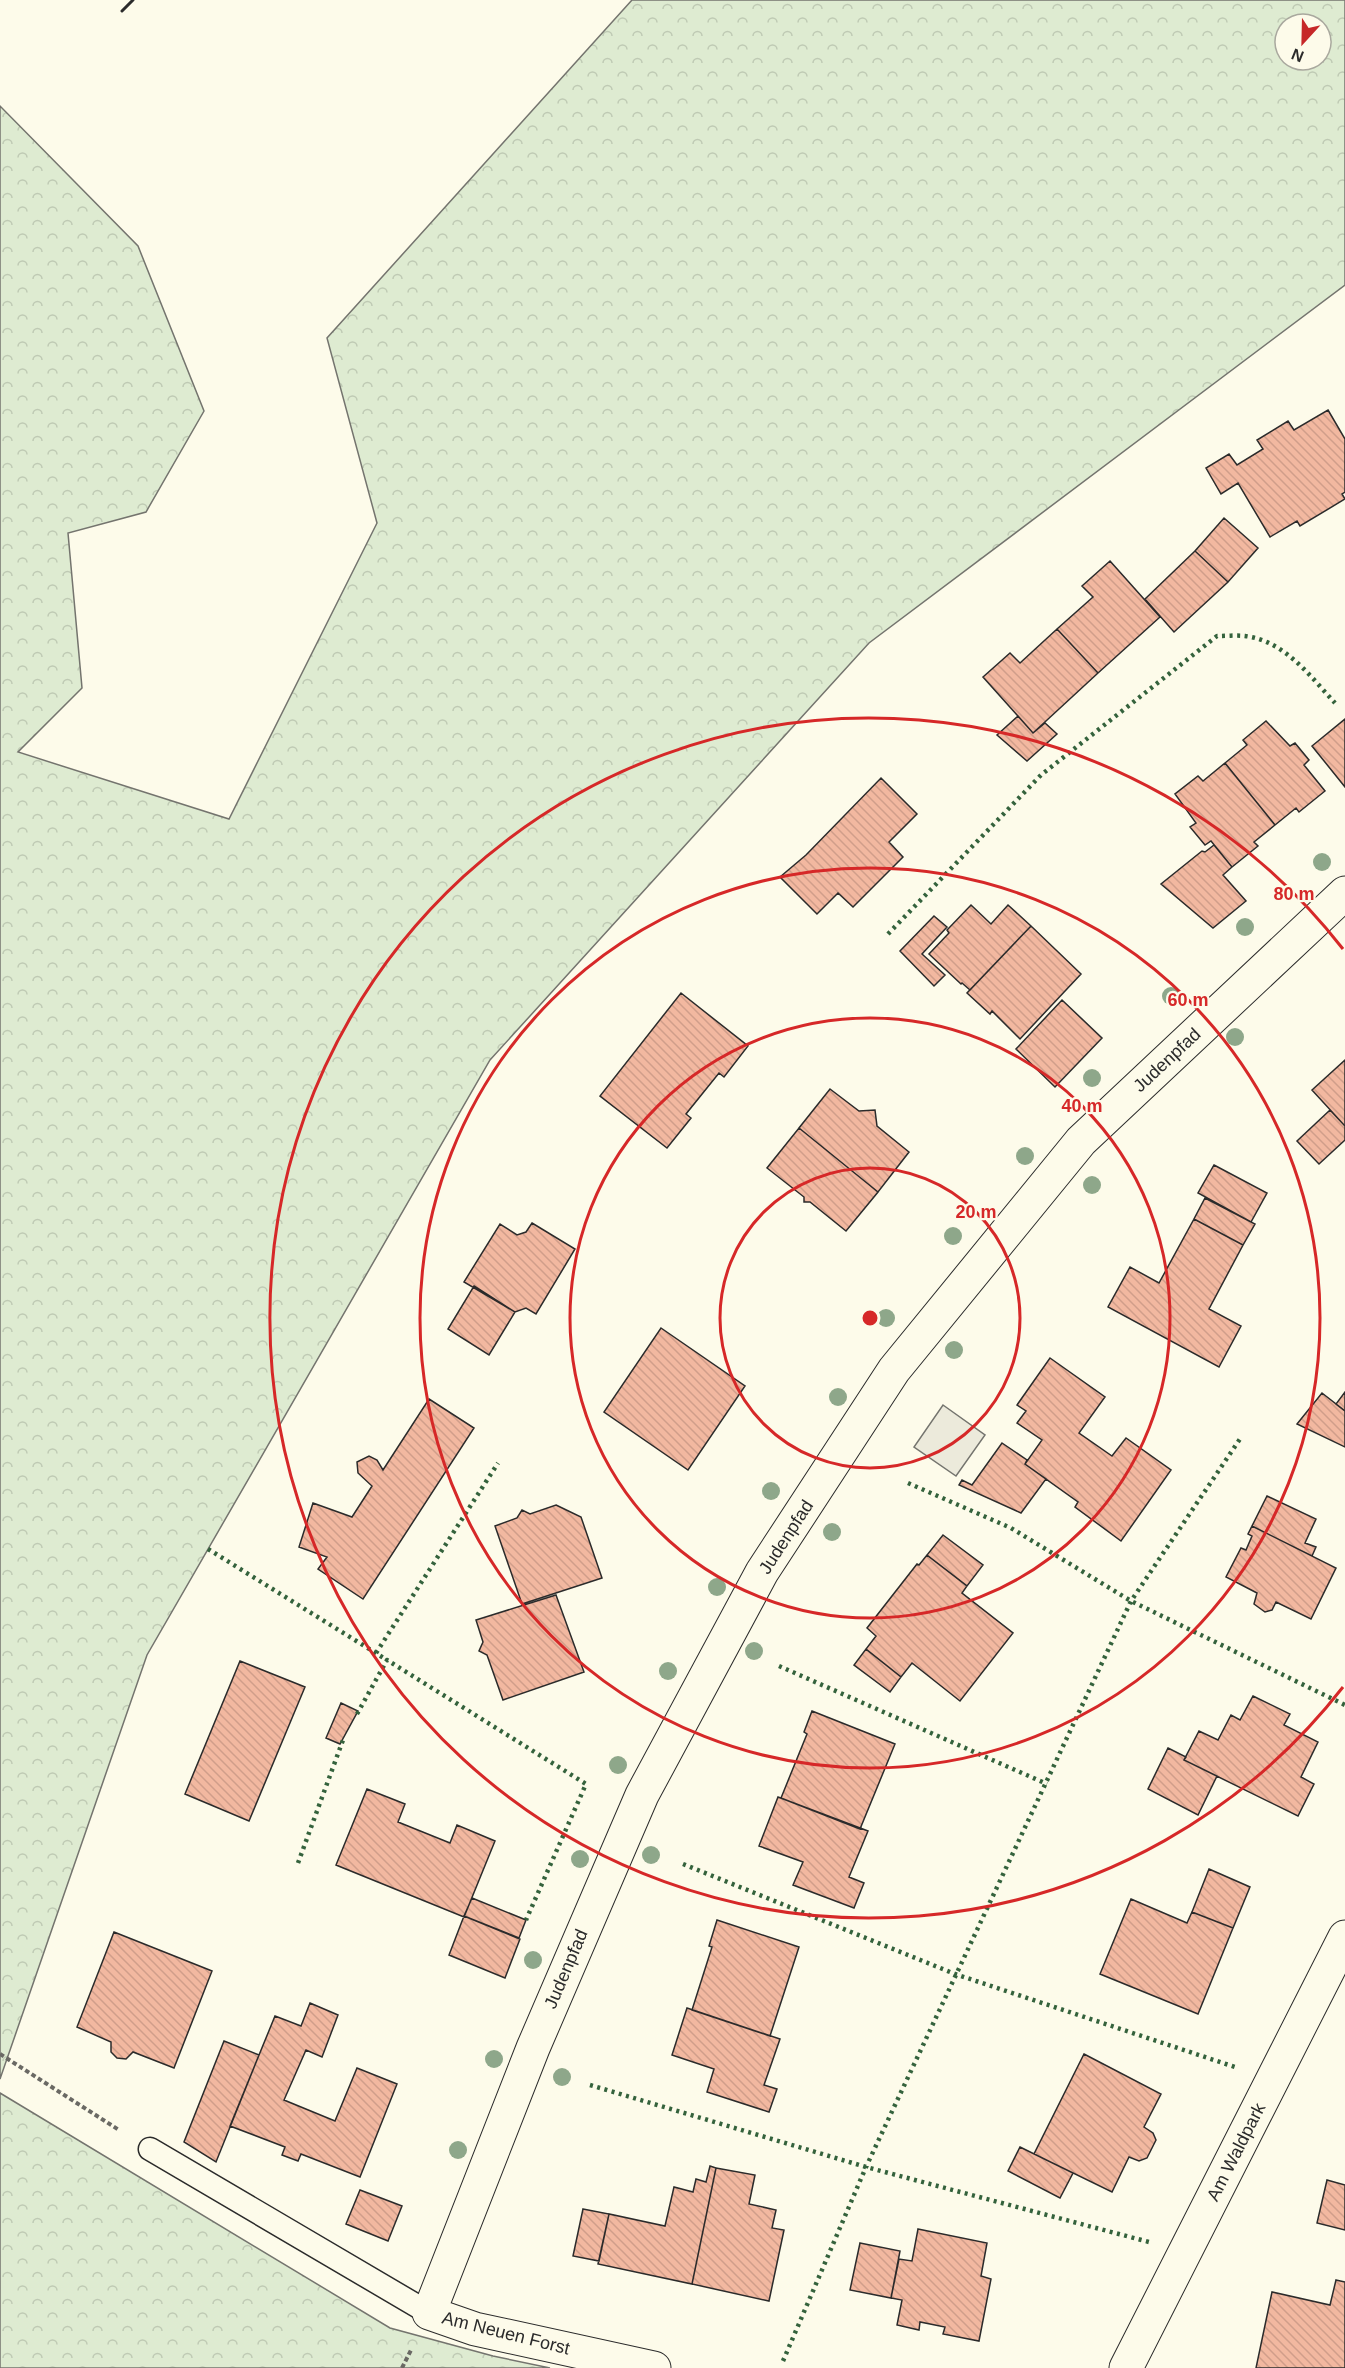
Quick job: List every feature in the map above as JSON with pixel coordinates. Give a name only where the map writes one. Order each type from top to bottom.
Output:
[{"type":"street","name":"Judenpfad","points":[[429,2313],[533,2048],[642,1795],[762,1572],[894,1370],[1081,1141],[1345,893]]},
{"type":"street","name":"Am Waldpark","points":[[1126,2368],[1345,1937]]},
{"type":"street","name":"Am Neuen Forst","points":[[429,2313],[476,2329],[654,2368]]},
{"type":"lane","points":[[150,2149],[429,2313]]},
{"type":"path","points":[[0,2054],[150,2149]]},
{"type":"green space","points":[[632,0],[1345,0],[1345,285],[869,643],[490,1060],[147,1655],[0,2079],[0,106],[138,246],[204,411],[146,512],[68,533],[82,688],[18,752],[229,819],[377,523],[327,338]]},
{"type":"green space","points":[[0,2093],[390,2328],[493,2356],[550,2368],[0,2368]]},
{"type":"shaded area","points":[[943,1405],[985,1435],[956,1476],[914,1447]]},
{"type":"building","points":[[1328,410],[1345,439],[1345,492],[1342,494],[1345,499],[1300,526],[1297,521],[1270,537],[1238,483],[1221,494],[1206,468],[1229,454],[1237,465],[1263,449],[1257,440],[1288,421],[1294,430]]},
{"type":"building","points":[[1224,518],[1258,548],[1228,582],[1195,551]]},
{"type":"building","points":[[1195,551],[1228,582],[1174,632],[1145,599]]},
{"type":"building","points":[[1110,561],[1160,617],[1098,673],[1057,629],[1093,597],[1082,586]]},
{"type":"building","points":[[1057,629],[1098,673],[1033,733],[983,677],[1010,653],[1020,663]]},
{"type":"building","points":[[1018,716],[1033,733],[1045,723],[1057,734],[1027,761],[997,735]]},
{"type":"building","points":[[1345,719],[1345,787],[1312,746]]},
{"type":"building","points":[[1266,721],[1290,746],[1295,743],[1309,760],[1304,765],[1325,791],[1299,812],[1296,808],[1275,825],[1225,763],[1247,745],[1243,740]]},
{"type":"building","points":[[1225,763],[1275,825],[1254,842],[1258,846],[1232,867],[1211,841],[1205,845],[1190,827],[1196,823],[1175,794],[1198,776],[1203,781]]},
{"type":"building","points":[[881,778],[917,814],[889,842],[903,857],[853,907],[838,893],[817,914],[780,877],[806,855]]},
{"type":"building","points":[[1214,845],[1232,867],[1223,875],[1246,901],[1213,928],[1161,884],[1202,851],[1205,852]]},
{"type":"building","points":[[971,905],[991,924],[1008,905],[1031,926],[970,990],[929,954],[949,933],[947,930]]},
{"type":"building","points":[[934,916],[947,927],[922,954],[945,975],[934,986],[900,951]]},
{"type":"building","points":[[1031,926],[1081,974],[1020,1039],[992,1011],[990,1014],[967,993]]},
{"type":"building","points":[[681,993],[748,1046],[724,1077],[719,1073],[686,1114],[691,1118],[667,1148],[600,1096]]},
{"type":"building","points":[[1062,1000],[1102,1038],[1055,1087],[1016,1049]]},
{"type":"building","points":[[1345,1060],[1345,1126],[1312,1090]]},
{"type":"building","points":[[830,1089],[859,1111],[875,1110],[877,1126],[909,1152],[878,1192],[799,1128]]},
{"type":"building","points":[[1330,1110],[1345,1126],[1345,1140],[1319,1164],[1297,1141]]},
{"type":"building","points":[[799,1128],[878,1192],[846,1231],[810,1202],[804,1202],[804,1197],[767,1168]]},
{"type":"building","points":[[1214,1165],[1267,1193],[1251,1222],[1198,1193]]},
{"type":"building","points":[[1205,1198],[1255,1224],[1243,1245],[1194,1219]]},
{"type":"building","points":[[1194,1219],[1243,1245],[1209,1309],[1241,1326],[1219,1367],[1108,1307],[1130,1267],[1159,1283]]},
{"type":"building","points":[[532,1223],[575,1249],[536,1314],[526,1308],[515,1312],[464,1282],[500,1224],[517,1235],[526,1232]]},
{"type":"building","points":[[474,1286],[515,1312],[489,1355],[448,1329]]},
{"type":"building","points":[[661,1328],[745,1386],[688,1470],[604,1412]]},
{"type":"building","points":[[1050,1358],[1105,1397],[1079,1433],[1112,1456],[1126,1438],[1171,1470],[1121,1541],[1075,1507],[1078,1502],[1025,1464],[1042,1440],[1017,1423],[1026,1411],[1017,1405]]},
{"type":"building","points":[[1345,1392],[1345,1411],[1336,1404]]},
{"type":"building","points":[[1322,1393],[1345,1411],[1345,1447],[1297,1424]]},
{"type":"building","points":[[429,1399],[474,1428],[363,1599],[318,1569],[327,1557],[299,1547],[313,1503],[352,1517],[372,1486],[358,1473],[357,1462],[369,1456],[377,1460],[383,1470]]},
{"type":"building","points":[[1002,1443],[1027,1460],[1025,1464],[1046,1479],[1021,1513],[959,1485],[962,1480],[972,1485]]},
{"type":"building","points":[[1267,1496],[1316,1519],[1305,1543],[1316,1547],[1312,1556],[1252,1526]]},
{"type":"building","points":[[556,1505],[581,1517],[602,1578],[522,1604],[495,1526],[517,1518],[522,1510],[530,1514]]},
{"type":"building","points":[[1252,1526],[1336,1568],[1311,1619],[1276,1602],[1272,1610],[1265,1612],[1254,1604],[1257,1593],[1226,1577],[1241,1548],[1246,1550],[1252,1536],[1248,1534]]},
{"type":"building","points":[[943,1535],[983,1565],[967,1586],[927,1555]]},
{"type":"building","points":[[927,1555],[967,1586],[962,1593],[1013,1633],[960,1701],[912,1663],[901,1677],[866,1649],[876,1636],[867,1628],[917,1564],[919,1565]]},
{"type":"building","points":[[556,1595],[584,1672],[503,1700],[487,1655],[479,1651],[483,1642],[476,1620]]},
{"type":"building","points":[[866,1649],[901,1677],[890,1692],[854,1665]]},
{"type":"building","points":[[240,1661],[305,1687],[249,1821],[185,1794]]},
{"type":"building","points":[[1253,1696],[1290,1714],[1284,1725],[1318,1742],[1301,1777],[1314,1784],[1298,1816],[1184,1760],[1199,1731],[1218,1740],[1231,1715],[1240,1720]]},
{"type":"building","points":[[341,1703],[358,1711],[340,1744],[326,1738]]},
{"type":"building","points":[[812,1711],[895,1744],[860,1829],[781,1798],[807,1734],[804,1732]]},
{"type":"building","points":[[1168,1748],[1186,1757],[1184,1760],[1217,1776],[1198,1815],[1148,1789]]},
{"type":"building","points":[[367,1789],[405,1804],[398,1822],[450,1843],[457,1825],[495,1841],[464,1917],[336,1865]]},
{"type":"building","points":[[778,1797],[868,1831],[849,1877],[864,1883],[854,1908],[793,1885],[803,1862],[759,1846]]},
{"type":"building","points":[[1209,1869],[1250,1887],[1233,1928],[1192,1912]]},
{"type":"building","points":[[472,1898],[526,1920],[519,1938],[464,1916]]},
{"type":"building","points":[[1131,1899],[1187,1923],[1192,1912],[1233,1928],[1198,2014],[1100,1974]]},
{"type":"building","points":[[464,1916],[520,1939],[505,1978],[449,1955]]},
{"type":"building","points":[[717,1920],[799,1947],[770,2036],[692,2010],[712,1947],[709,1946]]},
{"type":"building","points":[[114,1932],[212,1971],[174,2068],[133,2052],[126,2059],[117,2058],[111,2052],[111,2042],[77,2027]]},
{"type":"building","points":[[310,2003],[338,2015],[322,2057],[306,2050],[284,2100],[335,2121],[357,2068],[397,2084],[360,2177],[301,2154],[298,2161],[282,2155],[285,2147],[230,2126],[275,2016],[301,2026]]},
{"type":"building","points":[[687,2008],[780,2039],[764,2085],[777,2089],[769,2112],[707,2092],[714,2069],[672,2055]]},
{"type":"building","points":[[224,2041],[259,2055],[216,2162],[184,2142]]},
{"type":"building","points":[[1084,2054],[1161,2094],[1144,2127],[1153,2133],[1156,2140],[1147,2158],[1139,2161],[1129,2157],[1112,2192],[1034,2154]]},
{"type":"building","points":[[1020,2147],[1073,2173],[1060,2198],[1008,2171]]},
{"type":"building","points":[[710,2166],[716,2168],[692,2284],[598,2264],[609,2214],[665,2226],[674,2187],[693,2192],[696,2179],[706,2182]]},
{"type":"building","points":[[716,2168],[755,2175],[749,2204],[776,2210],[772,2228],[784,2230],[769,2301],[692,2284]]},
{"type":"building","points":[[1327,2180],[1345,2185],[1345,2230],[1317,2223]]},
{"type":"building","points":[[360,2190],[402,2206],[388,2241],[346,2224]]},
{"type":"building","points":[[583,2209],[609,2214],[599,2261],[573,2256]]},
{"type":"building","points":[[918,2229],[987,2243],[981,2276],[991,2279],[979,2341],[943,2334],[945,2327],[920,2322],[919,2330],[897,2325],[902,2300],[891,2298],[899,2259],[912,2261]]},
{"type":"building","points":[[860,2243],[900,2251],[891,2298],[850,2290]]},
{"type":"building","points":[[1336,2280],[1345,2282],[1345,2368],[1256,2368],[1272,2292],[1330,2305]]},
{"type":"hedge","points":[[888,934],[1041,775],[1217,636],[1245,636],[1272,645],[1296,661],[1335,703]]},
{"type":"hedge","points":[[783,2361],[866,2167],[1131,1601],[1240,1439]]},
{"type":"hedge","points":[[376,1653],[498,1463]]},
{"type":"hedge","points":[[908,1483],[1011,1528],[1131,1601],[1345,1705]]},
{"type":"hedge","points":[[208,1549],[387,1660]]},
{"type":"hedge","points":[[357,1714],[387,1660],[586,1784],[526,1920]]},
{"type":"hedge","points":[[779,1666],[1047,1784]]},
{"type":"hedge","points":[[298,1863],[343,1740]]},
{"type":"hedge","points":[[683,1864],[955,1974],[1235,2067]]},
{"type":"hedge","points":[[590,2085],[866,2167],[1149,2242]]},
{"type":"wall","points":[[122,11],[133,0]]}]
